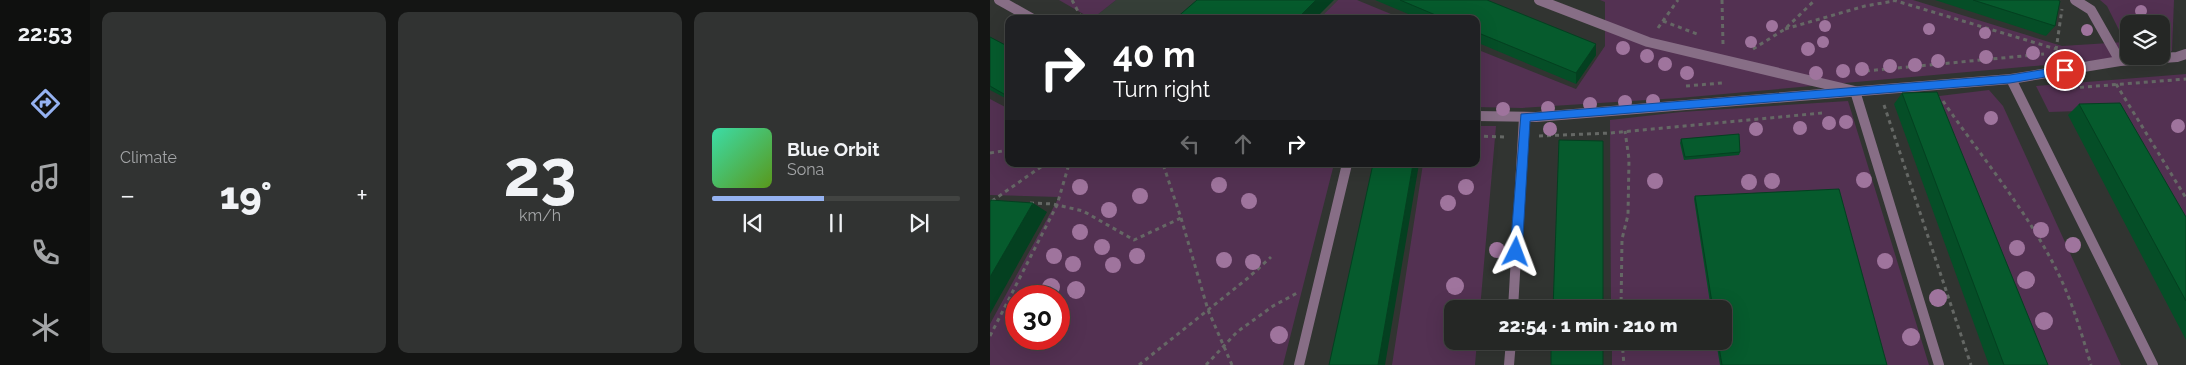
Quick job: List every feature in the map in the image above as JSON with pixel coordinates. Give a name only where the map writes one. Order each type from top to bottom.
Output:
[{"type":"street","points":[[999,0],[1026,15]]},
{"type":"street","points":[[1539,0],[1648,42],[1855,91]]},
{"type":"street","points":[[1480,116],[1524,117],[2010,79],[2120,62],[2091,10],[2075,0]]},
{"type":"street","points":[[2170,58],[2186,54]]},
{"type":"street","points":[[2010,79],[2153,365]]},
{"type":"street","points":[[1855,91],[1939,365]]},
{"type":"street","points":[[1514,300],[1524,117]]},
{"type":"street","points":[[1299,365],[1346,167]]},
{"type":"street","points":[[1509,365],[1510,350]]},
{"type":"path","points":[[1072,0],[1078,15]]},
{"type":"path","points":[[1074,5],[1079,0]]},
{"type":"path","points":[[1648,42],[1678,0]]},
{"type":"path","points":[[1722,0],[1723,60]]},
{"type":"path","points":[[1734,62],[1785,29],[1816,0]]},
{"type":"path","points":[[1785,29],[1865,6],[1894,0],[2056,51],[2063,0]]},
{"type":"path","points":[[1663,21],[1706,38]]},
{"type":"path","points":[[1714,41],[1723,44]]},
{"type":"path","points":[[2116,84],[2186,198]]},
{"type":"path","points":[[1882,99],[1971,365]]},
{"type":"path","points":[[1942,100],[2023,216],[2053,263],[2077,318],[2090,365]]},
{"type":"path","points":[[1622,300],[1622,239],[1628,216],[1629,168],[1625,131]]},
{"type":"path","points":[[990,153],[1005,151]]},
{"type":"path","points":[[991,201],[1041,167]]},
{"type":"path","points":[[990,336],[1057,205],[1068,167]]},
{"type":"path","points":[[1164,167],[1208,310],[1232,365]]},
{"type":"path","points":[[991,201],[1000,201]]},
{"type":"path","points":[[1027,203],[1057,205],[1083,211],[1134,240],[1181,218]]},
{"type":"path","points":[[1139,365],[1248,278],[1271,257]]},
{"type":"path","points":[[1206,365],[1237,332],[1273,306],[1319,280]]},
{"type":"path","points":[[1623,350],[1624,365]]},
{"type":"shaded area","points":[[1059,0],[1116,0],[1097,15],[1085,15]]},
{"type":"shaded area","points":[[1116,0],[1338,0],[1323,15],[1097,15]]},
{"type":"shaded area","points":[[1338,0],[1357,0],[1393,15],[1323,15]]},
{"type":"shaded area","points":[[1600,0],[1913,0],[2062,46],[2120,42],[2120,58],[1679,98],[1522,108],[1480,107],[1480,51],[1576,89],[1605,46],[1605,2]]},
{"type":"shaded area","points":[[2100,0],[2174,0],[2172,51],[2170,52],[2170,15],[2120,15],[2120,32],[2107,6]]},
{"type":"shaded area","points":[[2186,74],[2186,241],[2110,110],[2049,112],[2036,86]]},
{"type":"shaded area","points":[[1989,90],[2003,106],[2121,365],[2040,365],[1931,97]]},
{"type":"shaded area","points":[[990,99],[1005,107],[1005,167],[1333,167],[1283,365],[990,365],[990,324],[1005,296],[1005,350],[1070,350],[1070,285],[1011,285],[1059,197],[990,195]]},
{"type":"shaded area","points":[[1848,101],[1929,365],[1612,365],[1612,350],[1732,350],[1732,300],[1611,300],[1610,120],[1681,112]]},
{"type":"shaded area","points":[[1480,126],[1496,126],[1481,300],[1444,300],[1444,350],[1476,350],[1475,365],[1392,365],[1423,167],[1480,167]]},
{"type":"building","points":[[1197,0],[1316,0],[1301,15],[1180,15]]},
{"type":"building","points":[[1400,0],[1487,0],[1596,44],[1576,73],[1480,34],[1480,15],[1436,15]]},
{"type":"building","points":[[1973,0],[2058,0],[2060,1],[2055,26]]},
{"type":"building","points":[[990,37],[1005,45],[1005,95],[990,86]]},
{"type":"building","points":[[1937,92],[2048,365],[2004,365],[1902,93]]},
{"type":"building","points":[[2120,103],[2186,217],[2186,301],[2079,104]]},
{"type":"building","points":[[1739,134],[1740,152],[1685,157],[1681,139]]},
{"type":"building","points":[[1559,140],[1603,141],[1603,300],[1553,300]]},
{"type":"building","points":[[1372,167],[1412,167],[1378,365],[1329,365]]},
{"type":"building","points":[[1839,189],[1887,365],[1722,365],[1720,350],[1732,350],[1732,300],[1712,300],[1695,196]]},
{"type":"building","points":[[991,200],[1033,203],[990,277],[990,202]]},
{"type":"building","points":[[1551,350],[1603,350],[1603,365],[1551,365]]},
{"type":"route","points":[[1516,252],[1524,117],[2010,79],[2065,70]]}]
